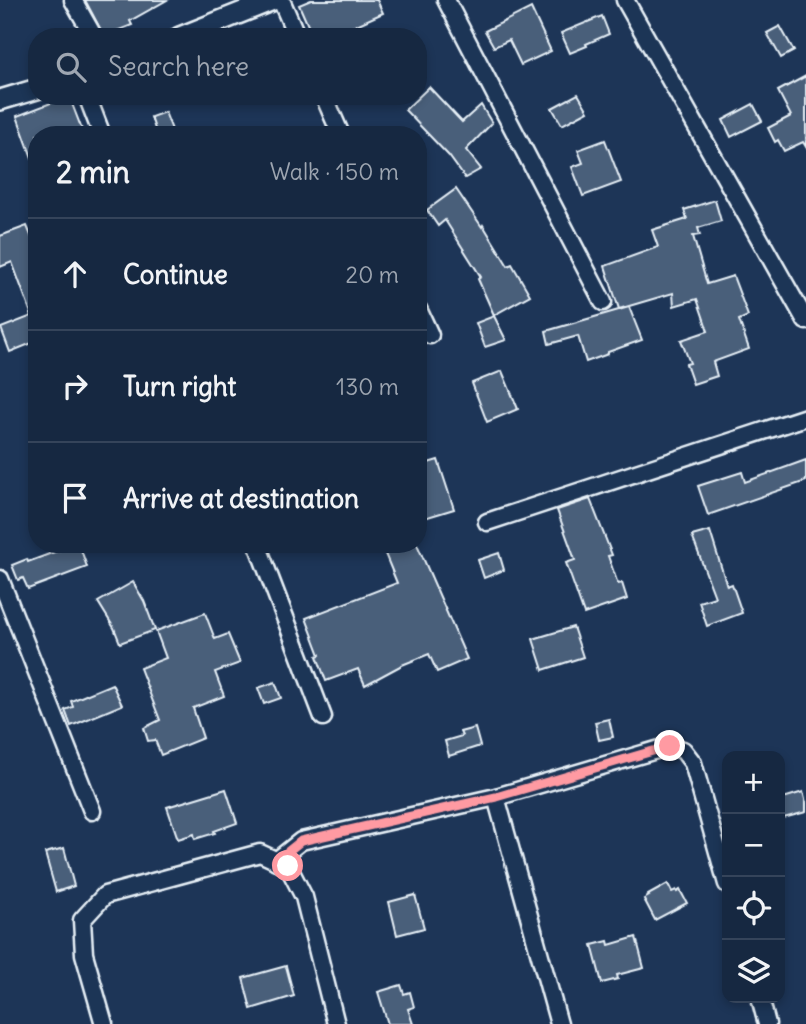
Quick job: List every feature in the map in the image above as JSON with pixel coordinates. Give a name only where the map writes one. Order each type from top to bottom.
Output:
[{"type":"street","points":[[73,0],[89,28]]},
{"type":"street","points":[[197,28],[239,6],[273,0]]},
{"type":"street","points":[[281,0],[293,28]]},
{"type":"street","points":[[446,0],[603,302]]},
{"type":"street","points":[[625,0],[806,321]]},
{"type":"street","points":[[0,100],[28,92]]},
{"type":"street","points":[[90,105],[99,126]]},
{"type":"street","points":[[328,105],[337,126]]},
{"type":"street","points":[[427,328],[430,335]]},
{"type":"street","points":[[487,522],[806,417]]},
{"type":"street","points":[[260,553],[323,717]]},
{"type":"street","points":[[0,579],[92,811]]},
{"type":"street","points":[[276,861],[301,841],[496,797],[670,746],[683,750],[693,763],[725,877]]},
{"type":"street","points":[[496,797],[559,1024]]},
{"type":"street","points":[[104,1024],[84,954],[82,920],[105,895],[260,853],[288,866],[304,897],[336,1024]]},
{"type":"street","points":[[761,1003],[767,1024]]},
{"type":"building","points":[[85,0],[167,0],[130,21],[132,25],[124,28],[100,28]]},
{"type":"building","points":[[311,0],[377,0],[383,13],[350,28],[309,28],[299,5]]},
{"type":"building","points":[[531,8],[551,51],[521,65],[509,40],[494,47],[485,31]]},
{"type":"building","points":[[602,16],[609,34],[570,53],[561,33]]},
{"type":"building","points":[[780,26],[794,51],[781,58],[767,33]]},
{"type":"building","points":[[806,76],[806,147],[803,142],[784,151],[778,140],[775,142],[768,128],[791,116],[778,91]]},
{"type":"building","points":[[429,87],[462,122],[481,105],[492,123],[466,150],[481,169],[465,178],[427,133],[427,126],[420,126],[405,110],[410,105],[427,105]]},
{"type":"building","points":[[578,94],[588,111],[562,125],[552,108]]},
{"type":"building","points":[[753,104],[762,121],[731,137],[723,120]]},
{"type":"building","points":[[46,105],[72,105],[81,126],[28,126],[28,147],[17,116]]},
{"type":"building","points":[[165,112],[170,126],[154,126],[151,117]]},
{"type":"building","points":[[605,140],[621,182],[583,196],[572,167],[583,163],[578,150]]},
{"type":"building","points":[[456,189],[482,227],[483,225],[508,266],[512,264],[530,295],[494,315],[478,279],[481,277],[445,220],[438,226],[427,210]]},
{"type":"building","points":[[715,200],[721,221],[698,228],[700,235],[693,236],[707,284],[733,276],[748,316],[739,320],[749,349],[713,362],[717,376],[693,384],[686,364],[690,363],[681,340],[708,331],[697,299],[674,306],[673,293],[619,309],[605,266],[658,247],[652,230],[687,219],[684,210]]},
{"type":"building","points":[[27,226],[28,228],[28,305],[12,262],[0,267],[0,236]]},
{"type":"building","points":[[629,307],[642,340],[586,362],[578,336],[549,344],[546,331]]},
{"type":"building","points":[[494,316],[506,340],[485,347],[476,323]]},
{"type":"building","points":[[28,318],[28,345],[10,352],[1,328]]},
{"type":"building","points":[[502,371],[518,409],[487,422],[472,383]]},
{"type":"building","points":[[438,460],[454,509],[427,517],[427,463]]},
{"type":"building","points":[[806,460],[806,481],[708,515],[698,486],[742,472],[745,482]]},
{"type":"building","points":[[590,499],[612,555],[608,556],[618,584],[622,583],[627,599],[584,614],[566,563],[575,560],[557,510]]},
{"type":"building","points":[[710,531],[727,586],[732,584],[742,613],[707,626],[699,602],[715,597],[692,536]]},
{"type":"building","points":[[52,553],[82,553],[87,567],[28,589],[23,578],[18,580],[12,565],[27,559],[28,562]]},
{"type":"building","points":[[385,553],[421,553],[467,659],[437,672],[429,654],[365,685],[358,669],[326,681],[317,656],[320,655],[306,618],[397,583]]},
{"type":"building","points":[[499,553],[504,570],[484,578],[478,560]]},
{"type":"building","points":[[133,582],[155,630],[120,643],[98,602]]},
{"type":"building","points":[[205,613],[215,639],[228,634],[240,663],[215,672],[224,696],[193,708],[203,738],[161,755],[155,740],[148,741],[144,728],[160,720],[140,668],[166,658],[156,631]]},
{"type":"building","points":[[573,627],[583,657],[543,670],[533,639]]},
{"type":"building","points":[[275,682],[281,698],[264,704],[258,688]]},
{"type":"building","points":[[112,684],[122,705],[71,726],[65,710],[73,707],[71,701]]},
{"type":"building","points":[[609,719],[613,737],[599,740],[595,722]]},
{"type":"building","points":[[475,728],[480,746],[449,756],[445,741],[462,736],[460,732]]},
{"type":"building","points":[[226,789],[237,823],[195,839],[194,834],[178,839],[167,807]]},
{"type":"building","points":[[803,792],[806,812],[785,818],[785,797]]},
{"type":"building","points":[[64,848],[74,886],[56,892],[45,853]]},
{"type":"building","points":[[668,884],[672,892],[680,890],[687,903],[655,920],[644,899]]},
{"type":"building","points":[[415,895],[424,928],[397,935],[389,902]]},
{"type":"building","points":[[636,937],[644,968],[617,975],[618,979],[602,983],[592,945],[608,941],[609,945]]},
{"type":"building","points":[[286,966],[294,996],[251,1009],[243,978]]},
{"type":"building","points":[[401,985],[404,994],[410,992],[414,1007],[408,1009],[413,1024],[388,1024],[378,992]]},
{"type":"route","points":[[288,866],[276,861],[301,841],[496,797],[670,746]]}]
